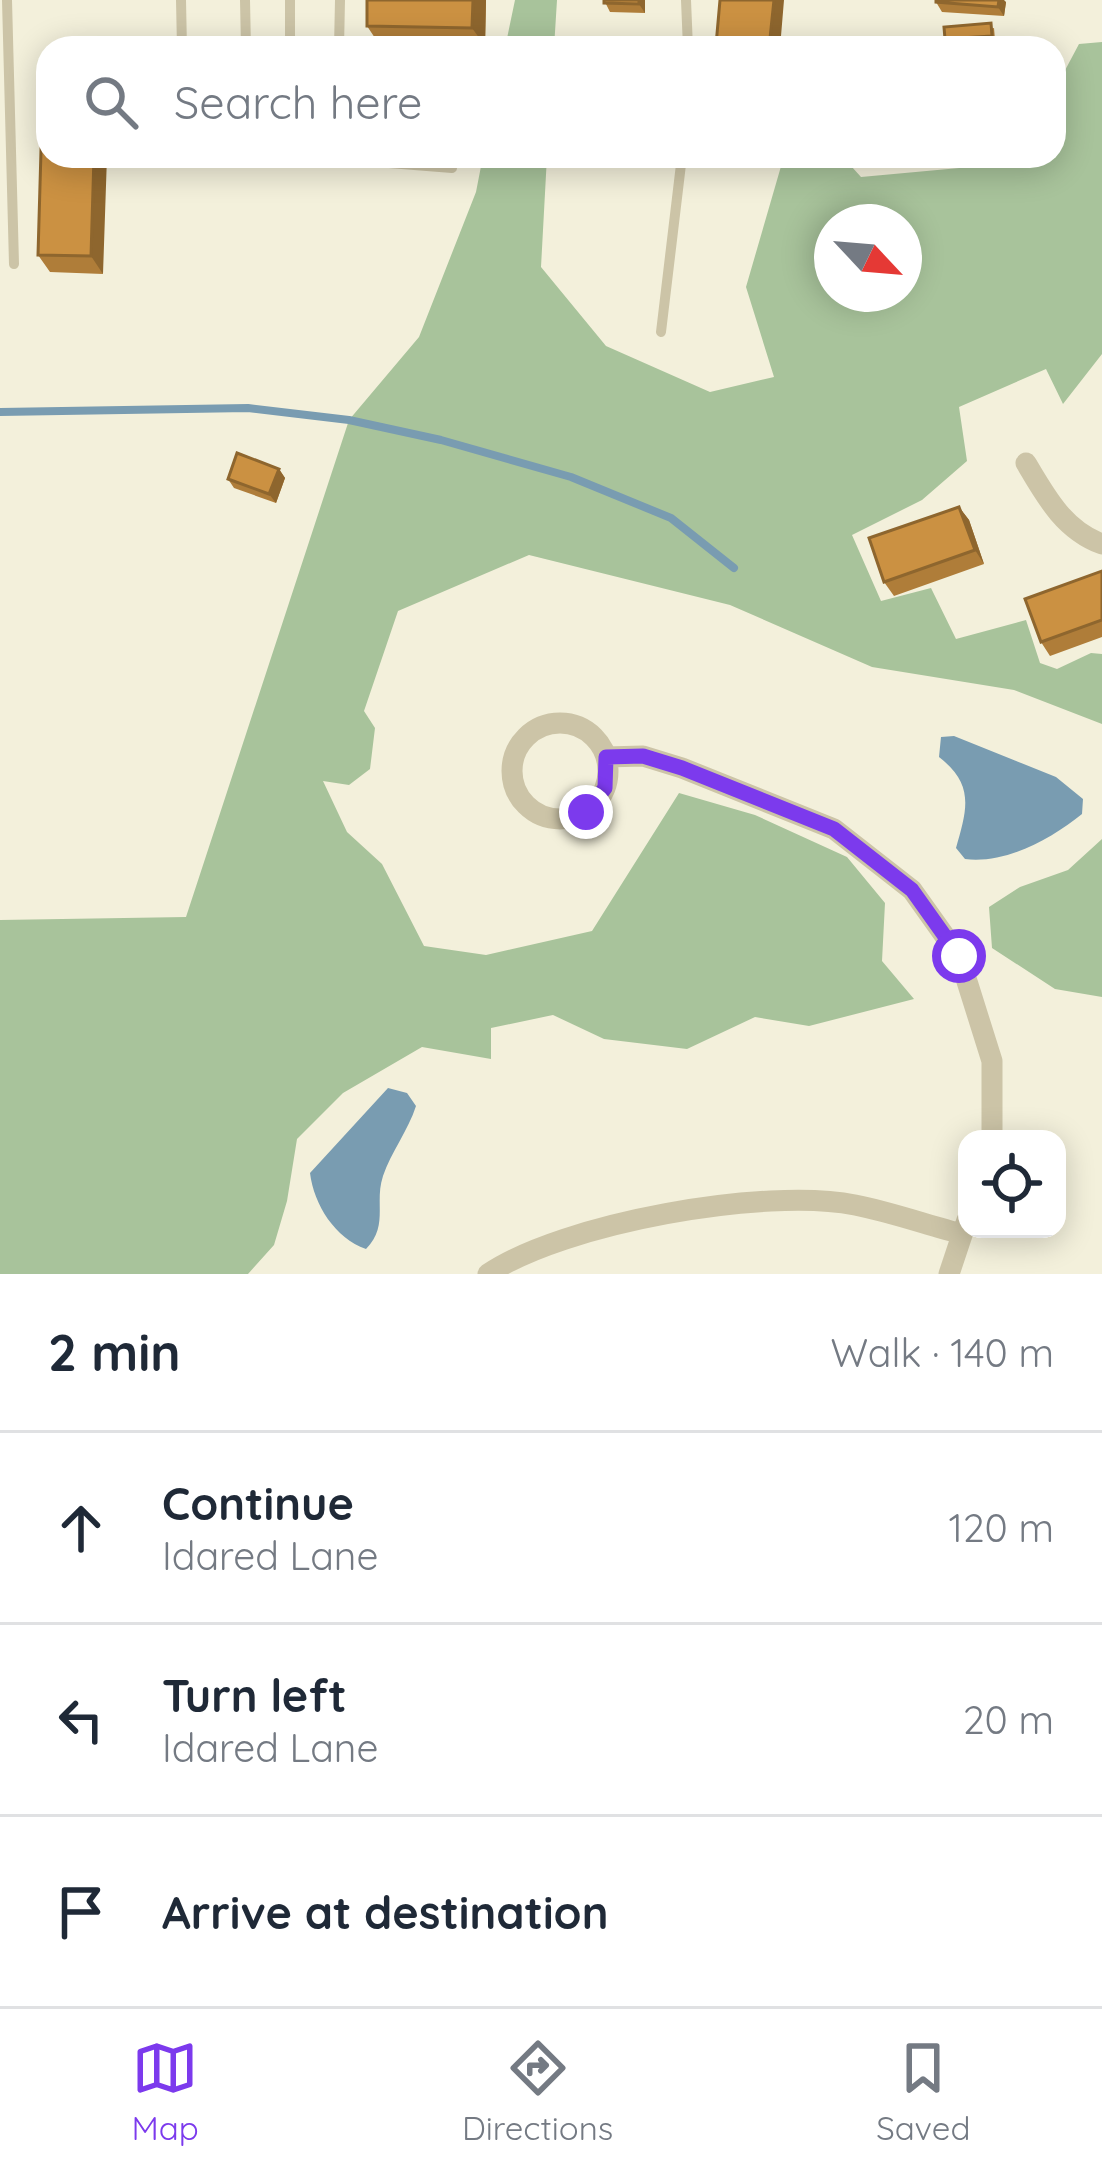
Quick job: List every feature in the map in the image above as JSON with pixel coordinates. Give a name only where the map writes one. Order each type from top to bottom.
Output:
[{"type":"street","points":[[1026,463],[1048,502],[1066,522],[1102,544]]},
{"type":"street","points":[[555,723],[586,731],[606,757],[605,788],[586,812],[572,818],[542,816],[529,808],[513,782],[516,751],[539,728],[555,723]]},
{"type":"street","points":[[606,757],[643,756],[682,768],[834,829],[912,890],[959,956],[992,1061],[992,1130]]},
{"type":"street","points":[[488,1274],[513,1257],[617,1222],[768,1201],[852,1204],[958,1226]]},
{"type":"street","points":[[949,1274],[960,1238]]},
{"type":"lane","points":[[8,0],[14,264]]},
{"type":"lane","points":[[181,0],[182,36]]},
{"type":"lane","points":[[245,0],[246,36]]},
{"type":"lane","points":[[290,0],[290,36]]},
{"type":"lane","points":[[339,36],[340,0]]},
{"type":"lane","points":[[686,0],[688,36]]},
{"type":"lane","points":[[661,332],[681,168]]},
{"type":"green space","points":[[515,0],[557,0],[555,36],[508,36]]},
{"type":"green space","points":[[1102,42],[1102,354],[1063,404],[1046,369],[959,407],[967,461],[922,500],[852,535],[881,601],[931,588],[956,639],[1026,620],[1040,663],[1057,669],[1091,653],[1102,654],[1102,724],[1014,690],[872,667],[730,605],[529,555],[398,611],[364,711],[375,728],[370,769],[349,785],[323,781],[347,832],[382,864],[424,946],[486,955],[592,931],[679,793],[755,815],[847,857],[885,903],[882,961],[914,999],[809,1026],[755,1017],[687,1049],[604,1039],[553,1015],[491,1028],[491,1059],[422,1047],[343,1093],[297,1139],[274,1245],[248,1274],[0,1274],[0,920],[186,917],[349,420],[419,337],[476,192],[481,168],[546,168],[541,267],[606,346],[710,392],[774,377],[746,287],[781,168],[853,168],[861,177],[959,168],[1066,168],[1066,68],[1079,44]]},
{"type":"green space","points":[[1102,839],[1102,997],[1055,989],[992,948],[989,907],[1020,887],[1068,870]]},
{"type":"water","points":[[954,736],[1056,777],[1083,799],[1082,814],[1027,848],[996,858],[965,859],[956,848],[965,809],[963,788],[939,757],[941,737]]},
{"type":"water","points":[[388,1088],[407,1093],[416,1106],[383,1176],[377,1232],[366,1249],[328,1219],[310,1173]]},
{"type":"building","points":[[367,0],[473,0],[472,28],[367,26]]},
{"type":"building","points":[[639,0],[639,4],[604,3]]},
{"type":"building","points":[[720,0],[774,0],[770,36],[717,36]]},
{"type":"building","points":[[936,0],[999,0],[998,7]]},
{"type":"building","points":[[991,23],[992,36],[945,36],[944,27]]},
{"type":"building","points":[[40,168],[94,168],[91,256],[38,255]]},
{"type":"building","points":[[237,453],[279,469],[269,494],[228,479]]},
{"type":"building","points":[[959,507],[975,550],[884,582],[869,538]]},
{"type":"building","points":[[1102,571],[1102,620],[1041,642],[1025,599]]},
{"type":"waterway","points":[[0,412],[248,408],[349,420],[571,477],[671,518],[734,568]]},
{"type":"route","points":[[586,812],[605,788],[606,757],[643,756],[682,768],[834,829],[912,890],[959,956]]}]
